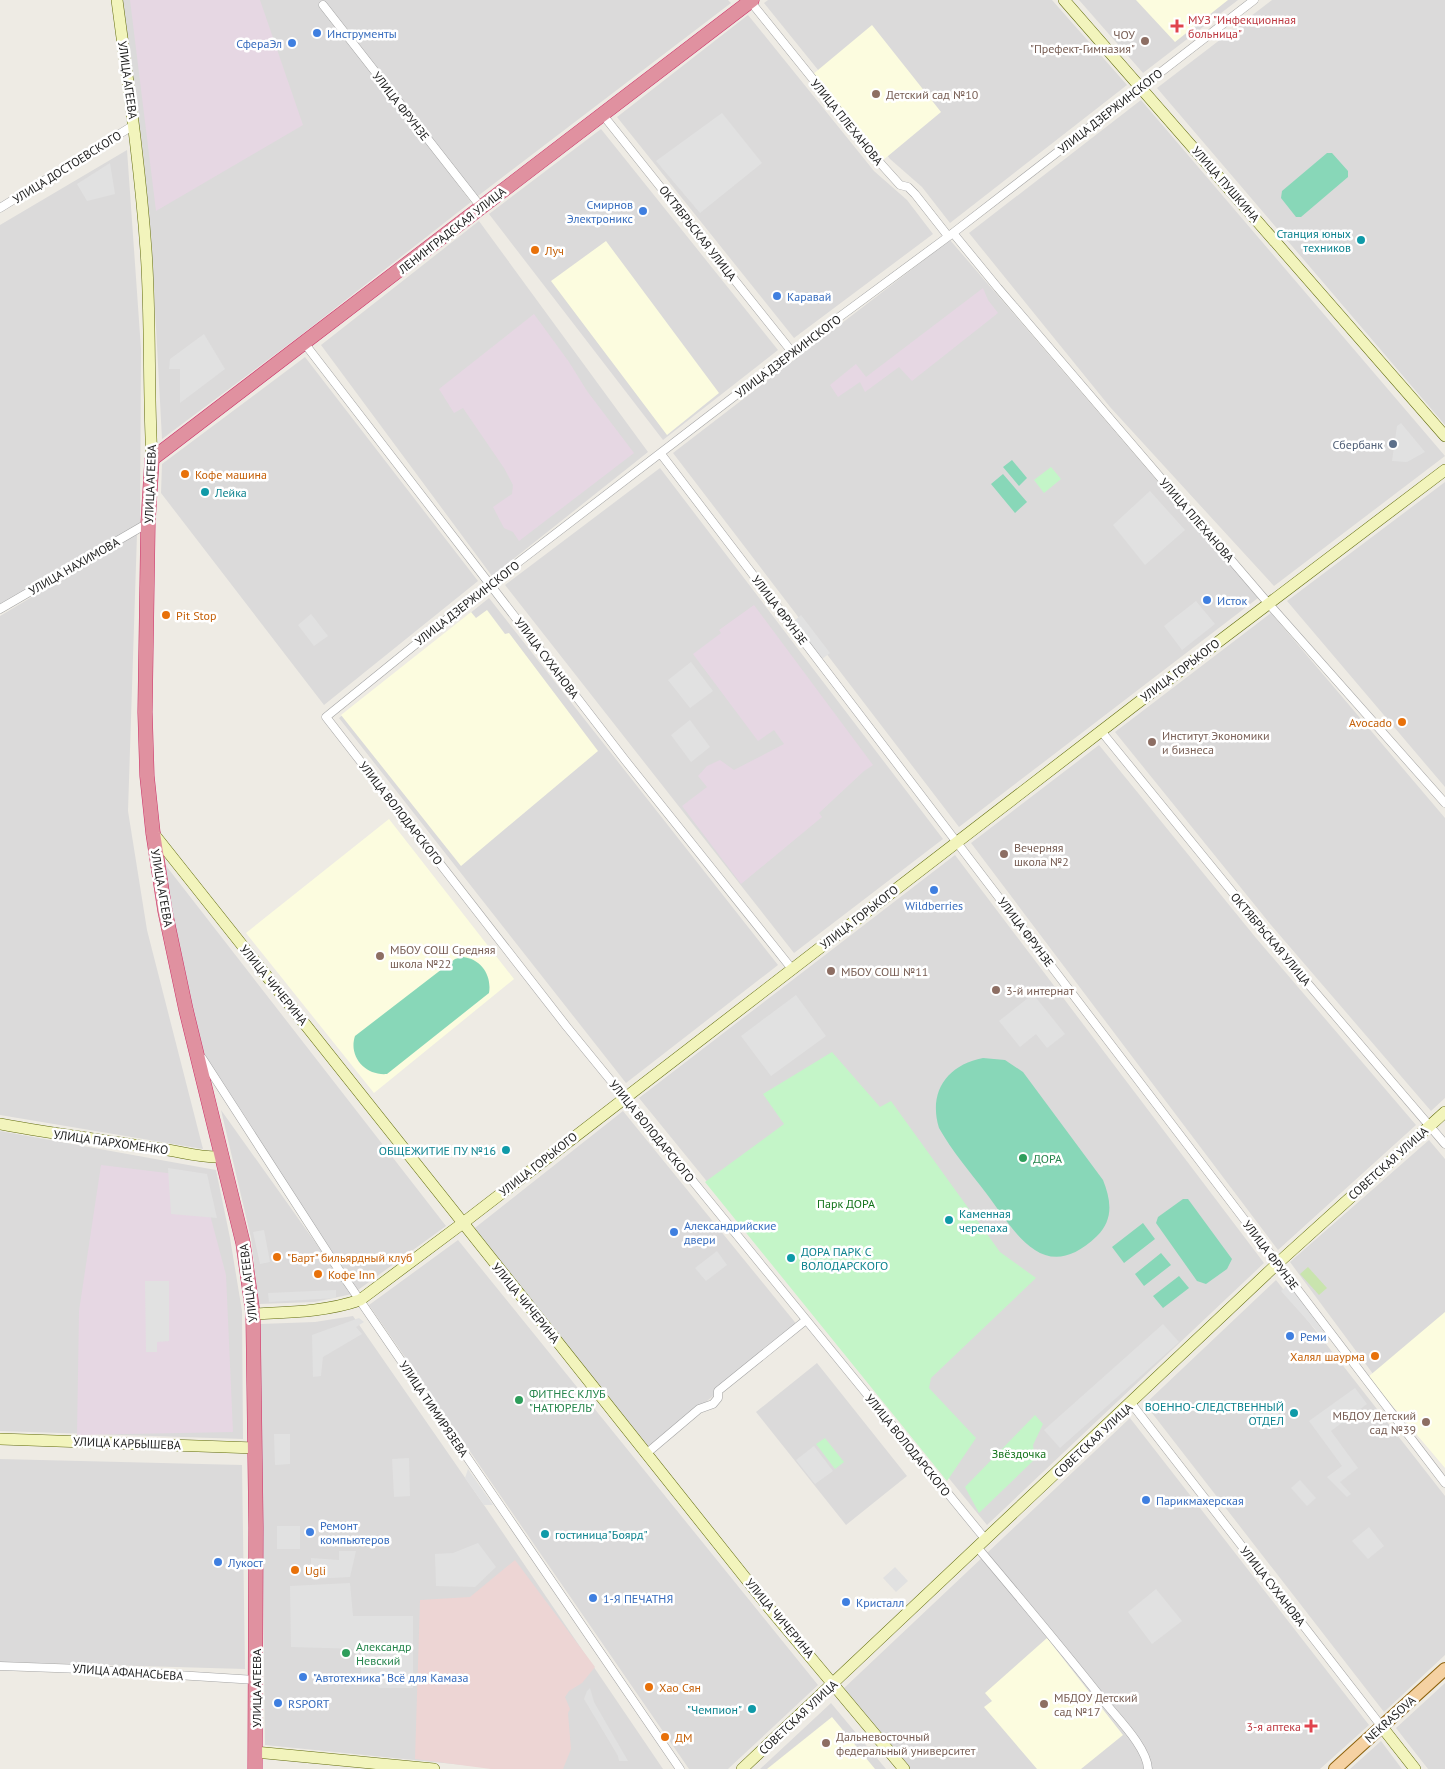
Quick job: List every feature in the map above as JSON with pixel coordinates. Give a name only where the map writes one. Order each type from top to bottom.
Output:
[{"type":"highway","name":"ЛЕНИНГРАДСКАЯ УЛИЦА","points":[[152,459],[305,344],[747,2]]},
{"type":"highway","name":"УЛИЦА АГЕЕВА","points":[[152,459],[148,523],[145,712],[147,776],[153,833],[167,920],[194,1046],[244,1243],[253,1314],[255,1769]]},
{"type":"main road","name":"УЛИЦА АГЕЕВА","points":[[117,0],[134,125],[146,250],[151,349],[152,459]]},
{"type":"main road","name":"УЛИЦА ПУШКИНА","points":[[1064,0],[1445,436]]},
{"type":"main road","name":"УЛИЦА ГОРЬКОГО","points":[[253,1314],[311,1311],[360,1300],[463,1223],[624,1097],[1268,603],[1445,470]]},
{"type":"main road","name":"УЛИЦА ЧИЧЕРИНА","points":[[153,833],[770,1608],[904,1769]]},
{"type":"main road","name":"СОВЕТСКАЯ УЛИЦА","points":[[742,1769],[1132,1403],[1278,1263],[1445,1112]]},
{"type":"main road","name":"УЛИЦА ПАРХОМЕНКО","points":[[0,1124],[46,1133],[163,1149],[201,1157],[223,1157]]},
{"type":"main road","name":"УЛИЦА КАРБЫШЕВА","points":[[0,1439],[255,1448]]},
{"type":"main road","name":"NEKRASOVA","points":[[1335,1769],[1445,1669]]},
{"type":"main road","name":"УЛИЦА СУХАНОВА","points":[[1382,1727],[1415,1769]]},
{"type":"main road","points":[[255,1752],[434,1769]]},
{"type":"street","name":"УЛИЦА ДЗЕРЖИНСКОГО","points":[[326,717],[490,584],[1254,0]]},
{"type":"street","name":"УЛИЦА ПЛЕХАНОВА","points":[[747,2],[882,165],[900,185],[908,187],[915,194],[1268,603],[1445,803]]},
{"type":"street","name":"УЛИЦА ФРУНЗЕ","points":[[323,5],[480,207]]},
{"type":"street","name":"ОКТЯБРЬСКАЯ УЛИЦА","points":[[603,115],[792,352]]},
{"type":"street","name":"УЛИЦА ДОСТОЕВСКОГО","points":[[0,208],[134,125]]},
{"type":"street","name":"УЛИЦА СУХАНОВА","points":[[305,344],[624,760],[792,968]]},
{"type":"street","name":"УЛИЦА ФРУНЗЕ","points":[[661,454],[1445,1483]]},
{"type":"street","name":"УЛИЦА НАХИМОВА","points":[[0,609],[148,523]]},
{"type":"street","name":"УЛИЦА ВОЛОДАРСКОГО","points":[[326,717],[567,1027],[806,1320],[981,1543],[1146,1756],[1148,1769]]},
{"type":"street","name":"ОКТЯБРЬСКАЯ УЛИЦА","points":[[1101,731],[1286,958],[1445,1144]]},
{"type":"street","name":"УЛИЦА ТИМИРЯЗЕВА","points":[[194,1046],[230,1105],[360,1300],[680,1769]]},
{"type":"street","points":[[646,1453],[699,1409],[713,1404],[718,1398],[718,1391],[806,1320]]},
{"type":"street","name":"УЛИЦА СУХАНОВА","points":[[1132,1403],[1382,1727]]},
{"type":"street","name":"УЛИЦА АФАНАСЬЕВА","points":[[0,1666],[256,1680]]},
{"type":"shaded area","points":[[121,0],[728,0],[731,3],[474,199],[336,24],[471,202],[301,335],[162,439],[151,234]]},
{"type":"shaded area","points":[[130,0],[260,0],[303,125],[156,211]]},
{"type":"shaded area","points":[[768,0],[1052,0],[1127,85],[950,223],[922,187],[890,159],[764,3]]},
{"type":"shaded area","points":[[1079,0],[1238,0],[1143,73]]},
{"type":"shaded area","name":"МУЗ \"Инфекционная больница\"","points":[[1136,0],[1228,0],[1175,42]]},
{"type":"shaded area","points":[[1272,0],[1445,0],[1445,425],[1157,88]]},
{"type":"shaded area","points":[[748,15],[874,171],[907,200],[933,234],[794,338],[617,117]]},
{"type":"shaded area","name":"Детский сад №10","points":[[872,25],[941,112],[882,161],[812,75]]},
{"type":"shaded area","points":[[1141,100],[1445,456],[1274,586],[1110,407],[969,233]]},
{"type":"shaded area","points":[[722,113],[762,163],[700,213],[656,161]]},
{"type":"shaded area","points":[[601,129],[778,350],[663,440],[489,214]]},
{"type":"shaded area","points":[[127,150],[141,349],[140,525],[0,605],[0,225]]},
{"type":"shaded area","points":[[110,163],[115,194],[87,201],[77,184]]},
{"type":"shaded area","points":[[479,221],[648,452],[492,576],[321,345]]},
{"type":"shaded area","points":[[950,240],[1258,598],[959,827],[673,453]]},
{"type":"shaded area","points":[[606,241],[719,393],[667,435],[551,281]]},
{"type":"shaded area","points":[[983,288],[988,300],[998,313],[912,381],[899,367],[865,392],[860,382],[838,397],[830,385],[856,364],[866,377]]},
{"type":"shaded area","points":[[534,314],[569,362],[587,391],[634,453],[519,541],[513,532],[504,528],[493,507],[512,494],[513,485],[504,468],[463,408],[454,413],[439,389]]},
{"type":"shaded area","points":[[204,334],[225,369],[180,403],[180,369],[169,369],[170,359]]},
{"type":"shaded area","points":[[305,357],[478,581],[324,705],[161,493],[162,464]]},
{"type":"shaded area","points":[[1401,423],[1425,452],[1407,462],[1392,461],[1397,426]]},
{"type":"shaded area","points":[[660,468],[943,839],[794,953],[505,585]]},
{"type":"shaded area","points":[[1445,482],[1445,787],[1287,601]]},
{"type":"shaded area","points":[[1150,491],[1185,530],[1145,565],[1113,525]]},
{"type":"shaded area","points":[[137,534],[128,811],[147,930],[203,1149],[0,1115],[0,616]]},
{"type":"shaded area","points":[[489,598],[778,965],[626,1083],[339,718]]},
{"type":"shaded area","points":[[1196,601],[1215,624],[1182,650],[1164,626]]},
{"type":"shaded area","points":[[754,605],[873,765],[819,813],[822,817],[741,884],[682,806],[707,787],[698,776],[707,766],[720,760],[734,770],[784,744],[774,730],[758,741],[693,654],[721,633],[719,630]]},
{"type":"shaded area","points":[[487,610],[505,634],[509,633],[598,751],[461,866],[341,715],[471,612],[476,618]]},
{"type":"shaded area","points":[[1271,613],[1445,818],[1445,1098],[1431,1111],[1271,925],[1115,732]]},
{"type":"shaded area","points":[[311,614],[328,636],[314,646],[298,625]]},
{"type":"shaded area","points":[[801,615],[830,653],[822,659],[793,622]]},
{"type":"shaded area","points":[[691,662],[713,691],[690,708],[668,680]]},
{"type":"shaded area","points":[[690,720],[710,747],[691,762],[671,735]]},
{"type":"shaded area","points":[[1099,745],[1256,938],[1416,1125],[1278,1250],[971,843]]},
{"type":"shaded area","name":"МБОУ СОШ Средняя школа №22","points":[[389,819],[514,979],[374,1093],[246,933]]},
{"type":"shaded area","points":[[955,855],[1264,1263],[987,1525],[639,1098]]},
{"type":"shaded area","points":[[160,858],[446,1226],[358,1290],[202,1059]]},
{"type":"shaded area","points":[[1033,994],[1065,1034],[1047,1048],[1036,1034],[1020,1047],[999,1021]]},
{"type":"shaded area","points":[[796,995],[826,1036],[771,1076],[741,1036]]},
{"type":"shaded area","points":[[221,1110],[352,1294],[315,1302],[259,1304],[251,1238]]},
{"type":"shaded area","points":[[623,1111],[798,1326],[650,1448],[471,1231]]},
{"type":"shaded area","points":[[0,1131],[216,1170],[242,1311],[243,1439],[0,1431]]},
{"type":"shaded area","points":[[1429,1140],[1445,1159],[1445,1466],[1382,1386],[1290,1262]]},
{"type":"shaded area","points":[[101,1165],[200,1177],[226,1275],[233,1432],[77,1435],[79,1311]]},
{"type":"shaded area","points":[[168,1168],[207,1174],[217,1218],[171,1214]]},
{"type":"shaded area","points":[[264,1230],[270,1262],[260,1264],[253,1232]]},
{"type":"shaded area","points":[[458,1240],[818,1685],[728,1769],[689,1769],[369,1305]]},
{"type":"shaded area","points":[[717,1251],[727,1265],[706,1281],[695,1268]]},
{"type":"shaded area","points":[[1276,1280],[1445,1496],[1445,1655],[1384,1712],[1145,1404]]},
{"type":"shaded area","points":[[145,1281],[169,1281],[169,1341],[157,1342],[157,1352],[146,1352]]},
{"type":"shaded area","points":[[1289,1284],[1326,1335],[1323,1338],[1281,1291]]},
{"type":"shaded area","points":[[336,1290],[336,1298],[269,1302],[268,1293]]},
{"type":"shaded area","name":"МБДОУ Детский сад №39","points":[[1445,1312],[1445,1468],[1368,1377]]},
{"type":"shaded area","points":[[353,1316],[663,1769],[503,1769],[265,1745],[260,1324],[315,1322]]},
{"type":"shaded area","points":[[359,1318],[364,1322],[356,1327],[362,1334],[323,1357],[321,1376],[313,1377],[312,1335]]},
{"type":"shaded area","points":[[1163,1324],[1179,1342],[1060,1448],[1044,1430]]},
{"type":"shaded area","points":[[817,1363],[907,1476],[846,1525],[756,1412]]},
{"type":"shaded area","points":[[1355,1388],[1367,1404],[1331,1431],[1358,1468],[1340,1482],[1351,1494],[1347,1497],[1327,1477],[1342,1466],[1309,1421]]},
{"type":"shaded area","points":[[1130,1418],[1369,1725],[1320,1769],[908,1769],[842,1690]]},
{"type":"shaded area","points":[[274,1434],[290,1434],[290,1464],[275,1465]]},
{"type":"shaded area","points":[[814,1446],[833,1471],[815,1484],[796,1460]]},
{"type":"shaded area","points":[[409,1458],[410,1496],[394,1497],[392,1459]]},
{"type":"shaded area","points":[[0,1459],[242,1465],[245,1669],[0,1662]]},
{"type":"shaded area","points":[[468,1469],[493,1505],[484,1505],[465,1478]]},
{"type":"shaded area","points":[[1300,1480],[1316,1498],[1307,1506],[1291,1488]]},
{"type":"shaded area","points":[[277,1526],[300,1526],[300,1549],[277,1549]]},
{"type":"shaded area","points":[[1369,1527],[1384,1546],[1368,1559],[1352,1541]]},
{"type":"shaded area","points":[[478,1543],[496,1567],[475,1587],[436,1586],[435,1554],[453,1553]]},
{"type":"shaded area","points":[[339,1551],[356,1551],[350,1577],[311,1579],[311,1558],[339,1560]]},
{"type":"shaded area","points":[[515,1560],[595,1667],[582,1683],[569,1691],[565,1697],[570,1709],[568,1713],[571,1749],[563,1769],[491,1769],[415,1759],[420,1600],[470,1597]]},
{"type":"shaded area","points":[[895,1567],[908,1581],[896,1592],[883,1578]]},
{"type":"shaded area","points":[[350,1583],[353,1616],[413,1616],[413,1688],[380,1688],[369,1677],[361,1677],[361,1649],[291,1647],[290,1586]]},
{"type":"shaded area","points":[[1156,1589],[1182,1621],[1152,1644],[1128,1612]]},
{"type":"shaded area","name":"МБДОУ Детский сад №17","points":[[1047,1638],[1123,1735],[1081,1769],[1037,1769],[984,1707],[992,1701],[985,1693]]},
{"type":"shaded area","points":[[1445,1683],[1445,1769],[1428,1769],[1396,1728]]},
{"type":"shaded area","points":[[590,1688],[594,1702],[628,1761],[619,1761],[618,1756],[584,1699]]},
{"type":"shaded area","name":"Дальневосточный федеральный университет","points":[[831,1703],[886,1769],[760,1769]]},
{"type":"shaded area","name":"Дальневосточный федеральный университет","points":[[832,1717],[875,1769],[767,1769]]},
{"type":"shaded area","points":[[1381,1741],[1402,1769],[1350,1769]]},
{"type":"green space","points":[[1327,153],[1332,153],[1348,171],[1348,177],[1301,217],[1296,217],[1281,198],[1282,191]]},
{"type":"green space","points":[[1012,460],[1027,478],[1019,486],[1003,467]]},
{"type":"green space","points":[[1051,467],[1061,479],[1044,493],[1034,480]]},
{"type":"green space","points":[[1003,474],[1027,502],[1015,513],[991,484]]},
{"type":"green space","points":[[463,957],[475,961],[484,969],[489,980],[489,993],[387,1074],[372,1072],[360,1064],[354,1051],[355,1036],[455,959]]},
{"type":"green space","name":"Парк ДОРА","points":[[832,1052],[880,1107],[891,1101],[1000,1252],[1036,1278],[931,1378],[929,1388],[976,1438],[947,1481],[705,1182],[784,1124],[763,1094]]},
{"type":"green space","name":"ДОРА","points":[[983,1058],[1005,1060],[1023,1072],[1103,1180],[1109,1202],[1106,1223],[1097,1236],[1078,1250],[1062,1256],[1046,1255],[1033,1249],[1020,1238],[961,1161],[939,1128],[936,1103],[943,1082],[959,1067]]},
{"type":"green space","points":[[1183,1199],[1188,1199],[1232,1259],[1227,1269],[1206,1284],[1197,1281],[1156,1223],[1158,1217]]},
{"type":"green space","points":[[1143,1223],[1155,1239],[1124,1263],[1112,1247]]},
{"type":"green space","points":[[1161,1253],[1171,1265],[1144,1286],[1135,1274]]},
{"type":"green space","points":[[1308,1267],[1327,1288],[1319,1295],[1300,1274]]},
{"type":"green space","points":[[1179,1276],[1189,1288],[1163,1308],[1153,1296]]},
{"type":"green space","name":"Звёздочка","points":[[1035,1415],[1043,1424],[1033,1445],[1035,1459],[979,1513],[965,1487]]},
{"type":"green space","points":[[825,1438],[844,1462],[835,1469],[816,1444]]},
{"type":"place","name":"МУЗ \"Инфекционная больница\"","points":[[1177,26]]},
{"type":"place","name":"Инструменты","points":[[317,33]]},
{"type":"place","name":"ЧОУ \"Префект-Гимназия\"","points":[[1145,41]]},
{"type":"place","name":"СфераЭл","points":[[292,43]]},
{"type":"place","name":"Детский сад №10","points":[[876,94]]},
{"type":"place","name":"Смирнов Электроникс","points":[[643,211]]},
{"type":"place","name":"Станция юных техников","points":[[1361,240]]},
{"type":"place","name":"Луч","points":[[535,250]]},
{"type":"place","name":"Каравай","points":[[777,296]]},
{"type":"place","name":"Сбербанк","points":[[1393,444]]},
{"type":"place","name":"Кофе машина","points":[[185,474]]},
{"type":"place","name":"Лейка","points":[[205,492]]},
{"type":"place","name":"Исток","points":[[1207,600]]},
{"type":"place","name":"Pit Stop","points":[[166,615]]},
{"type":"place","name":"Avocado","points":[[1402,722]]},
{"type":"place","name":"Институт Экономики и бизнеса","points":[[1152,742]]},
{"type":"place","name":"Вечерняя школа №2","points":[[1004,854]]},
{"type":"place","name":"Wildberries","points":[[934,890]]},
{"type":"place","name":"МБОУ СОШ Средняя школа №22","points":[[380,956]]},
{"type":"place","name":"МБОУ СОШ №11","points":[[831,971]]},
{"type":"place","name":"3-й интернат","points":[[996,990]]},
{"type":"place","name":"ОБЩЕЖИТИЕ ПУ №16","points":[[506,1150]]},
{"type":"place","name":"ДОРА","points":[[1023,1158]]},
{"type":"place","name":"Каменная черепаха","points":[[949,1220]]},
{"type":"place","name":"Александрийские двери","points":[[674,1232]]},
{"type":"place","name":"\"Барт\" бильярдный клуб","points":[[277,1257]]},
{"type":"place","name":"ДОРА ПАРК С ВОЛОДАРСКОГО","points":[[791,1258]]},
{"type":"place","name":"Кофе Inn","points":[[318,1274]]},
{"type":"place","name":"Реми","points":[[1290,1336]]},
{"type":"place","name":"Халял шаурма","points":[[1375,1356]]},
{"type":"place","name":"ФИТНЕС КЛУБ \"НАТЮРЕЛЬ\"","points":[[519,1400]]},
{"type":"place","name":"ВОЕННО-СЛЕДСТВЕННЫЙ ОТДЕЛ","points":[[1294,1413]]},
{"type":"place","name":"МБДОУ Детский сад №39","points":[[1426,1422]]},
{"type":"place","name":"Парикмахерская","points":[[1146,1500]]},
{"type":"place","name":"Ремонт компьютеров","points":[[310,1532]]},
{"type":"place","name":"гостиница\"Боярд\"","points":[[545,1534]]},
{"type":"place","name":"Лукост","points":[[218,1562]]},
{"type":"place","name":"Ugli","points":[[295,1570]]},
{"type":"place","name":"1-Я ПЕЧАТНЯ","points":[[593,1598]]},
{"type":"place","name":"Кристалл","points":[[846,1602]]},
{"type":"place","name":"Александр Невский","points":[[346,1653]]},
{"type":"place","name":"\"Автотехника\" Всё для Камаза","points":[[303,1677]]},
{"type":"place","name":"Хао Сян","points":[[649,1687]]},
{"type":"place","name":"RSPORT","points":[[278,1703]]},
{"type":"place","name":"МБДОУ Детский сад №17","points":[[1044,1704]]},
{"type":"place","name":"\"Чемпион\"","points":[[752,1709]]},
{"type":"place","name":"3-я аптека","points":[[1311,1726]]},
{"type":"place","name":"ДМ","points":[[665,1737]]},
{"type":"place","name":"Дальневосточный федеральный университет","points":[[826,1743]]}]
